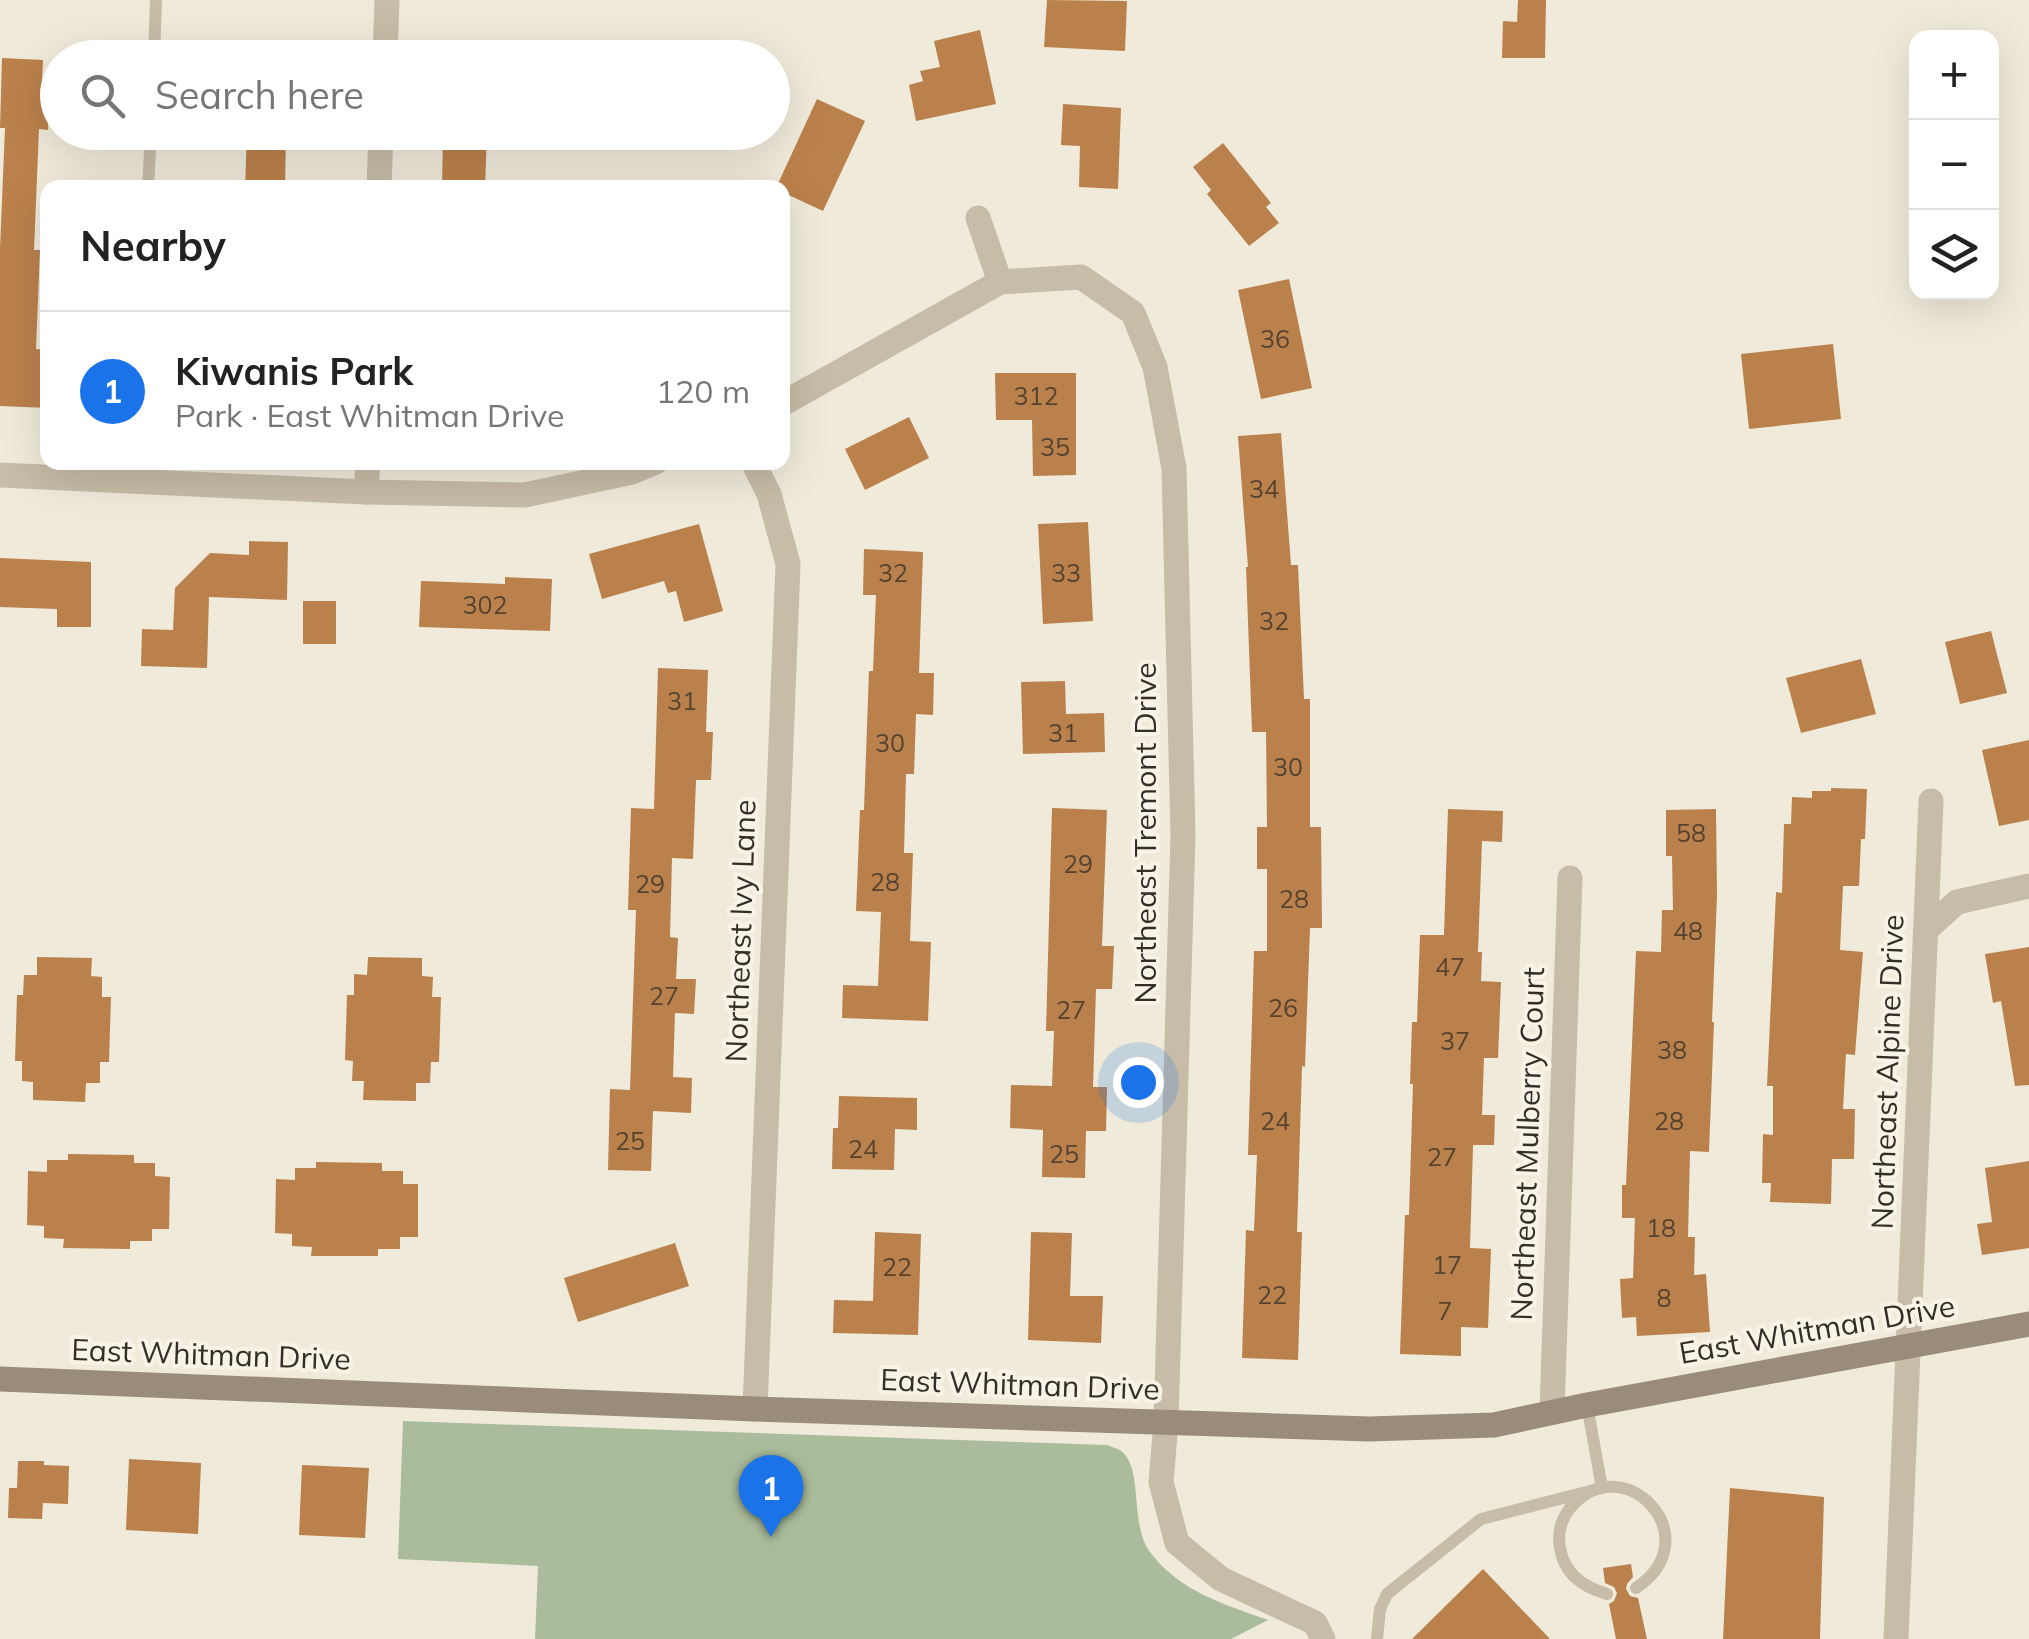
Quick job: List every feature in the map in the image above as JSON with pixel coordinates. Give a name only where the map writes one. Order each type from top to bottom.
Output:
[{"type":"main road","name":"East Whitman Drive","points":[[0,1379],[1369,1429],[1494,1426],[1587,1405],[2029,1324]]},
{"type":"street","points":[[386,40],[387,0]]},
{"type":"street","points":[[379,180],[381,150]]},
{"type":"street","points":[[790,400],[1000,282],[978,218]]},
{"type":"street","name":"Northeast Tremont Drive","points":[[1000,282],[1082,277],[1133,312],[1156,367],[1174,468],[1183,835],[1166,1422],[1160,1482],[1178,1544],[1221,1579],[1315,1623],[1323,1639]]},
{"type":"street","points":[[366,492],[367,470]]},
{"type":"street","points":[[0,476],[137,472],[366,492],[526,495],[637,470]]},
{"type":"street","name":"Northeast Ivy Lane","points":[[755,1409],[788,564],[758,470]]},
{"type":"street","name":"Northeast Alpine Drive","points":[[1896,1639],[1931,801]]},
{"type":"street","name":"Northeast Mulberry Court","points":[[1552,1412],[1570,878]]},
{"type":"street","points":[[1927,929],[1956,902],[2029,886]]},
{"type":"lane","points":[[155,40],[156,0]]},
{"type":"lane","points":[[148,180],[150,150]]},
{"type":"lane","points":[[1587,1405],[1602,1488]]},
{"type":"lane","points":[[1377,1639],[1386,1594],[1481,1519],[1602,1488],[1618,1487],[1645,1498],[1663,1523],[1665,1553],[1650,1579],[1636,1588]]},
{"type":"lane","points":[[1602,1488],[1575,1502],[1560,1528],[1559,1543],[1569,1572],[1592,1590],[1606,1594]]},
{"type":"green space","points":[[403,1421],[1107,1445],[1128,1459],[1144,1540],[1162,1566],[1204,1595],[1268,1620],[1231,1639],[535,1639],[538,1566],[398,1559]]},
{"type":"building","points":[[1047,0],[1127,1],[1125,51],[1044,47]]},
{"type":"building","points":[[1518,0],[1546,0],[1545,58],[1502,58],[1503,21],[1517,22]]},
{"type":"building","points":[[980,30],[996,104],[916,121],[909,85],[923,81],[920,71],[940,67],[934,41]]},
{"type":"building","points":[[2,58],[40,60],[34,250],[40,250],[36,349],[40,349],[40,408],[0,406],[5,128],[0,128]]},
{"type":"building","points":[[817,99],[865,121],[823,211],[790,196],[790,180],[780,180]]},
{"type":"building","points":[[1063,104],[1121,108],[1118,189],[1079,187],[1080,146],[1061,145]]},
{"type":"building","points":[[1223,143],[1271,203],[1266,207],[1279,223],[1249,246],[1207,194],[1211,190],[1193,167]]},
{"type":"building","points":[[246,150],[286,150],[285,180],[245,180]]},
{"type":"building","points":[[443,150],[486,150],[485,180],[442,180]]},
{"type":"building","points":[[1289,279],[1312,388],[1261,399],[1238,290]]},
{"type":"building","points":[[1833,344],[1841,419],[1749,429],[1741,354]]},
{"type":"building","points":[[995,373],[1076,373],[1076,475],[1033,476],[1032,420],[996,420]]},
{"type":"building","points":[[909,417],[929,458],[865,490],[845,449]]},
{"type":"building","points":[[1281,433],[1291,565],[1298,565],[1304,699],[1310,699],[1310,827],[1321,827],[1322,928],[1310,928],[1305,1067],[1302,1066],[1298,1360],[1242,1358],[1246,1230],[1254,1231],[1257,1155],[1248,1155],[1254,951],[1267,951],[1267,869],[1257,869],[1257,827],[1267,827],[1266,732],[1252,732],[1248,567],[1238,436]]},
{"type":"building","points":[[1088,522],[1093,621],[1043,624],[1038,524]]},
{"type":"building","points":[[699,524],[723,611],[684,622],[676,591],[668,593],[664,581],[602,599],[589,554]]},
{"type":"building","points":[[249,541],[288,542],[287,600],[209,597],[207,668],[141,666],[142,629],[173,630],[175,588],[210,553],[249,555]]},
{"type":"building","points":[[864,549],[923,552],[919,673],[934,673],[933,715],[916,714],[914,774],[906,774],[904,853],[913,853],[910,941],[931,942],[928,1021],[842,1018],[843,985],[878,986],[881,912],[856,911],[876,595],[863,595]]},
{"type":"building","points":[[0,558],[91,562],[91,627],[57,627],[57,609],[0,607]]},
{"type":"building","points":[[505,577],[552,579],[550,631],[419,627],[421,581],[505,584]]},
{"type":"building","points":[[303,601],[336,601],[336,644],[303,644]]},
{"type":"building","points":[[1991,631],[2007,693],[1960,704],[1945,642]]},
{"type":"building","points":[[1861,659],[1876,714],[1801,733],[1786,678]]},
{"type":"building","points":[[658,668],[708,670],[706,732],[713,732],[711,780],[696,780],[693,859],[672,858],[670,937],[678,938],[676,979],[696,979],[694,1014],[675,1013],[673,1077],[692,1078],[691,1113],[653,1111],[651,1171],[608,1170],[610,1089],[630,1090],[636,910],[628,910],[631,808],[654,809]]},
{"type":"building","points":[[1065,681],[1066,714],[1104,713],[1105,752],[1023,754],[1021,682]]},
{"type":"building","points":[[2029,740],[2029,820],[1999,826],[1982,750]]},
{"type":"building","points":[[1867,789],[1859,886],[1843,886],[1840,950],[1863,952],[1855,1055],[1846,1054],[1843,1109],[1855,1109],[1854,1159],[1832,1159],[1831,1204],[1770,1202],[1771,1183],[1762,1183],[1763,1134],[1773,1135],[1773,1086],[1767,1086],[1776,892],[1782,893],[1784,824],[1791,824],[1792,797],[1812,798],[1812,791]]},
{"type":"building","points":[[1052,808],[1107,810],[1102,946],[1114,946],[1112,989],[1096,989],[1093,1087],[1107,1087],[1106,1131],[1086,1131],[1085,1178],[1042,1177],[1043,1130],[1010,1128],[1011,1085],[1052,1086],[1054,1031],[1046,1031]]},
{"type":"building","points":[[1448,809],[1503,811],[1502,842],[1482,841],[1478,952],[1482,952],[1481,981],[1501,982],[1498,1058],[1484,1058],[1482,1115],[1495,1115],[1494,1145],[1473,1145],[1470,1248],[1491,1249],[1488,1328],[1461,1327],[1461,1356],[1400,1354],[1405,1215],[1409,1215],[1412,1022],[1417,1022],[1420,935],[1444,935]]},
{"type":"building","points":[[1716,809],[1709,1152],[1690,1151],[1688,1237],[1695,1237],[1694,1275],[1706,1274],[1710,1332],[1637,1336],[1636,1317],[1622,1318],[1620,1279],[1633,1278],[1635,1218],[1622,1218],[1622,1185],[1626,1185],[1636,951],[1661,952],[1662,910],[1673,910],[1672,856],[1666,856],[1666,810]]},
{"type":"building","points":[[2029,947],[2029,1085],[2015,1086],[2001,1001],[1993,1003],[1985,954]]},
{"type":"building","points":[[37,957],[92,958],[91,976],[102,977],[102,997],[111,997],[109,1062],[100,1062],[100,1083],[86,1083],[85,1102],[33,1100],[33,1082],[22,1081],[22,1061],[15,1061],[17,995],[23,995],[24,975],[37,975]]},
{"type":"building","points":[[368,957],[422,958],[422,976],[433,977],[432,997],[441,997],[439,1062],[431,1062],[430,1083],[416,1083],[416,1101],[363,1100],[364,1081],[352,1081],[353,1061],[345,1060],[347,995],[354,995],[354,974],[367,975]]},
{"type":"building","points":[[839,1096],[917,1098],[917,1130],[895,1129],[894,1170],[832,1169]]},
{"type":"building","points":[[68,1154],[134,1155],[134,1163],[155,1163],[155,1176],[170,1177],[169,1229],[152,1229],[152,1241],[130,1241],[130,1249],[63,1248],[64,1239],[44,1238],[44,1226],[27,1225],[28,1171],[47,1172],[47,1160],[68,1160]]},
{"type":"building","points":[[2029,1161],[2029,1248],[1982,1255],[1977,1224],[1992,1222],[1985,1168]]},
{"type":"building","points":[[316,1162],[382,1163],[382,1171],[403,1171],[403,1184],[418,1184],[418,1237],[400,1237],[400,1249],[378,1249],[378,1256],[311,1256],[312,1247],[292,1246],[292,1234],[275,1233],[276,1179],[295,1180],[295,1168],[316,1168]]},
{"type":"building","points":[[875,1232],[921,1234],[918,1335],[833,1333],[834,1300],[873,1301]]},
{"type":"building","points":[[1031,1232],[1072,1233],[1070,1296],[1103,1296],[1101,1343],[1028,1340]]},
{"type":"building","points":[[675,1243],[689,1286],[578,1322],[564,1278]]},
{"type":"building","points":[[129,1459],[201,1463],[198,1534],[126,1530]]},
{"type":"building","points":[[18,1461],[69,1466],[68,1504],[43,1503],[42,1519],[8,1518],[9,1488],[17,1488]]},
{"type":"building","points":[[302,1465],[369,1468],[365,1538],[299,1535]]},
{"type":"building","points":[[1730,1488],[1824,1497],[1820,1639],[1723,1639]]},
{"type":"building","points":[[1631,1564],[1633,1577],[1626,1589],[1630,1596],[1638,1598],[1647,1639],[1616,1639],[1609,1604],[1617,1593],[1605,1583],[1603,1568]]},
{"type":"building","points":[[1483,1569],[1550,1639],[1412,1639]]},
{"type":"place","name":"Kiwanis Park","points":[[771,1537]]}]
